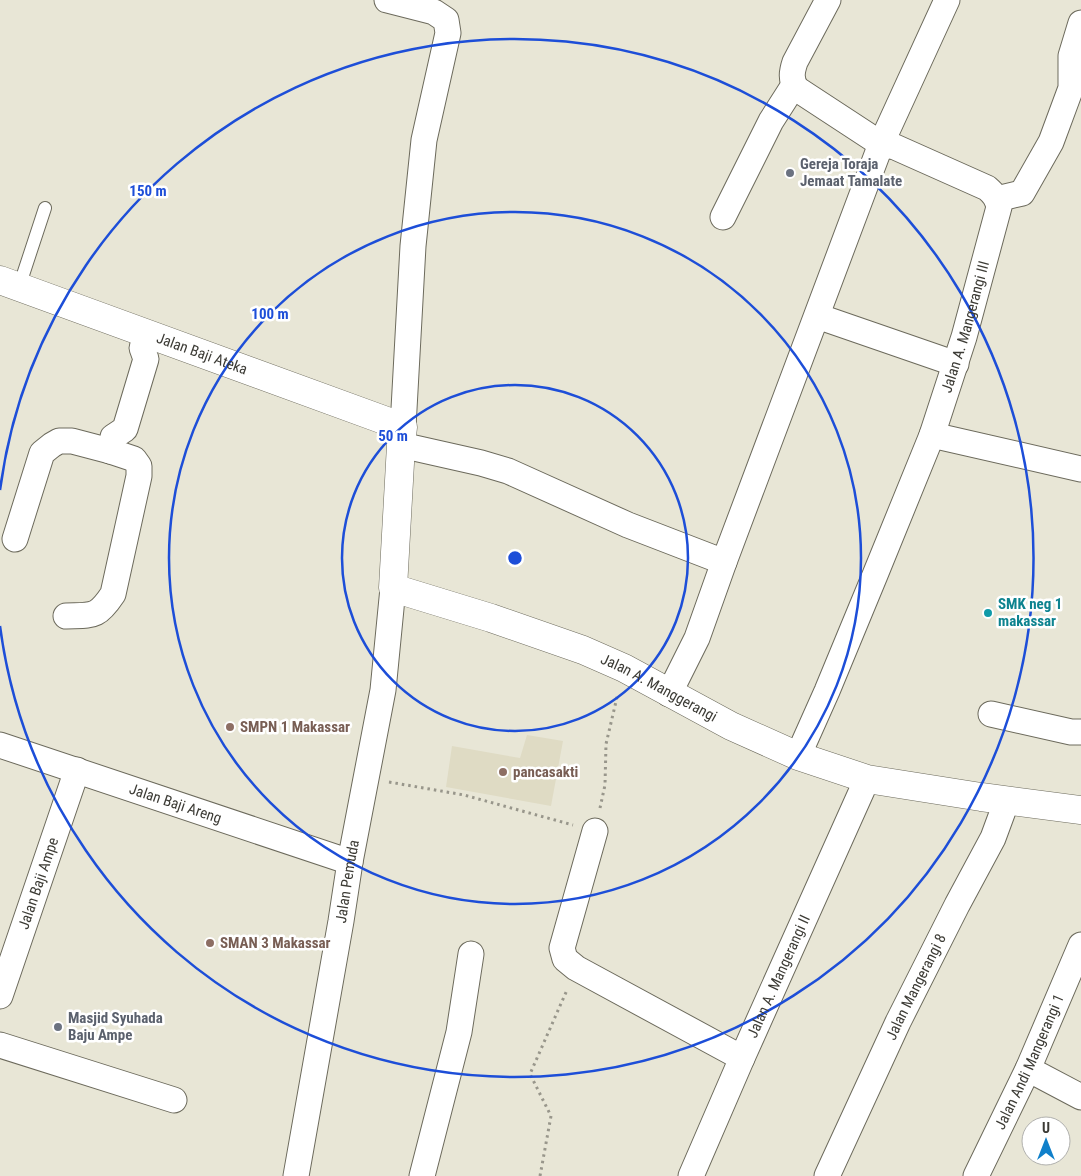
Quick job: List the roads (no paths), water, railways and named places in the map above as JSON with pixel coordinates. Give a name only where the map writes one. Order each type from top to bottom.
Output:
[{"type":"street","points":[[387,0],[434,12],[446,20],[448,34],[424,140],[414,236],[394,588]]},
{"type":"street","points":[[828,0],[795,62],[792,79],[797,89],[881,144],[895,147],[987,188],[997,199],[1022,193],[1051,142],[1071,88],[1072,56],[1081,23]]},
{"type":"street","points":[[669,694],[697,638],[881,144],[947,0]]},
{"type":"street","points":[[724,217],[771,122],[794,85]]},
{"type":"street","name":"Jalan A. Mangerangi III","points":[[798,756],[827,691],[932,435],[964,337],[998,213],[997,199]]},
{"type":"street","name":"Jalan Baji Ateka","points":[[10,284],[144,341],[402,436]]},
{"type":"street","points":[[817,316],[956,364]]},
{"type":"street","points":[[111,444],[125,429],[146,359],[144,341]]},
{"type":"street","points":[[932,435],[1081,469]]},
{"type":"street","points":[[402,436],[508,471],[628,525],[724,562]]},
{"type":"street","points":[[15,539],[42,453],[52,445],[58,442],[72,441],[111,444],[134,459],[139,466],[139,476],[113,594],[95,614],[66,616]]},
{"type":"street","name":"Jalan A. Manggerangi","points":[[394,588],[491,618],[583,650],[624,668],[731,726],[798,756],[867,779],[1081,810]]},
{"type":"street","name":"Jalan Pemuda","points":[[296,1176],[350,862],[383,690],[394,588]]},
{"type":"street","points":[[991,714],[1071,732],[1081,732]]},
{"type":"street","name":"Jalan Baji Areng","points":[[0,745],[350,862]]},
{"type":"street","name":"Jalan Baji Ampe","points":[[0,996],[77,770]]},
{"type":"street","name":"Jalan A. Mangerangi II","points":[[691,1176],[867,779]]},
{"type":"street","name":"Jalan Mangerangi 8","points":[[827,1176],[898,1022],[957,904],[993,838],[1007,800]]},
{"type":"street","points":[[595,831],[562,948],[565,959],[576,968],[742,1058]]},
{"type":"street","name":"Jalan Andi Mangerangi 1","points":[[976,1176],[1028,1069],[1081,945]]},
{"type":"street","points":[[422,1176],[459,1032],[471,954]]},
{"type":"street","points":[[0,1045],[174,1100]]},
{"type":"street","points":[[1028,1069],[1081,1097]]},
{"type":"lane","points":[[10,284],[45,208]]},
{"type":"place","name":"Gereja Toraja Jemaat Tamalate","points":[[790,173]]},
{"type":"place","name":"SMK neg 1 makassar","points":[[988,613]]},
{"type":"place","name":"SMPN 1 Makassar","points":[[230,727]]},
{"type":"place","name":"pancasakti","points":[[503,772]]},
{"type":"place","name":"SMAN 3 Makassar","points":[[210,943]]},
{"type":"place","name":"Masjid Syuhada Baju Ampe","points":[[58,1027]]}]
